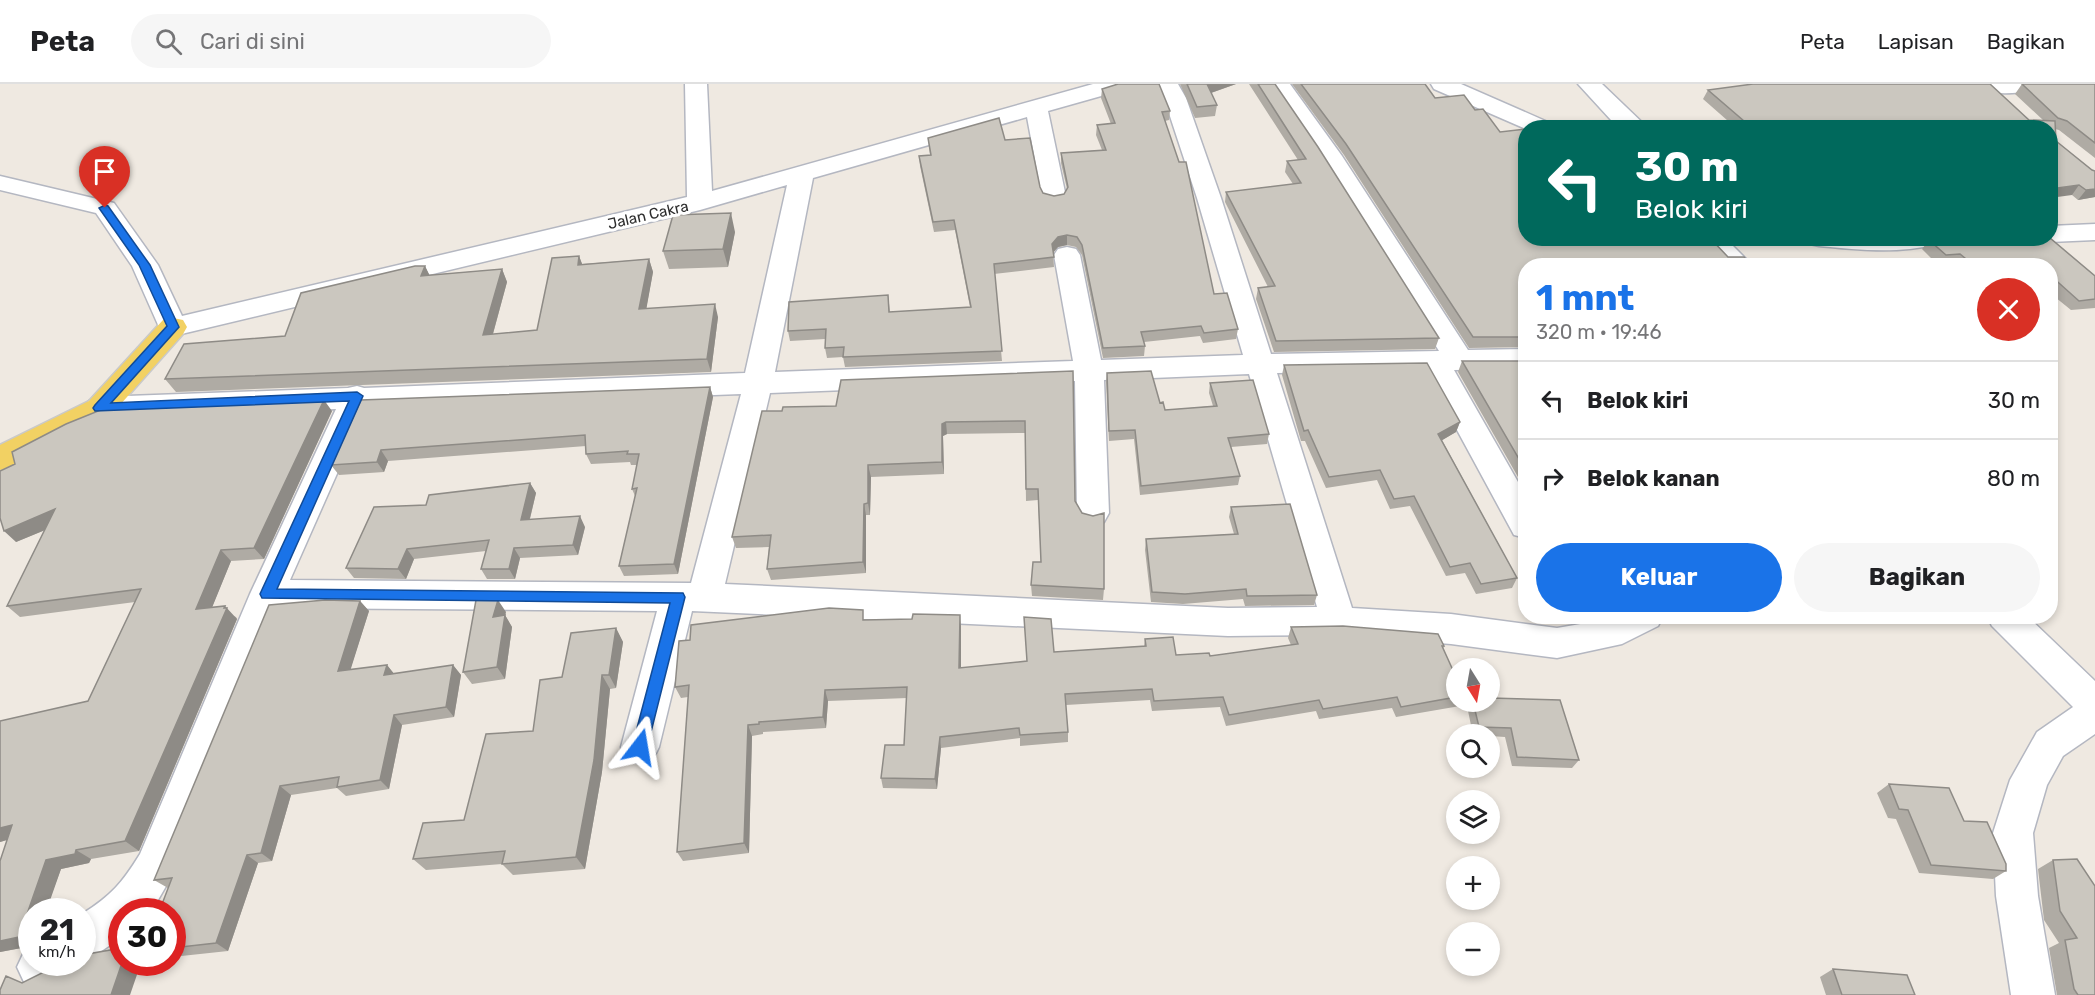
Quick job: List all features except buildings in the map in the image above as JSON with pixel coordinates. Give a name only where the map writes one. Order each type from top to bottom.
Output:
[{"type":"main road","points":[[0,459],[100,408],[173,327]]},
{"type":"street","points":[[696,84],[700,202]]},
{"type":"street","name":"Jalan Cakra","points":[[173,327],[700,202],[1118,84]]},
{"type":"street","points":[[1167,84],[1175,98],[1209,198],[1340,621]]},
{"type":"street","points":[[1279,84],[1330,156],[1447,361],[1518,509]]},
{"type":"street","points":[[1442,84],[1524,120]]},
{"type":"street","points":[[1589,84],[1626,120]]},
{"type":"street","points":[[1988,85],[2035,84]]},
{"type":"street","points":[[1988,85],[2015,109]]},
{"type":"street","points":[[1035,106],[1054,197]]},
{"type":"street","points":[[640,747],[692,597],[758,383],[802,173]]},
{"type":"street","points":[[0,183],[105,208],[145,265],[173,327]]},
{"type":"street","points":[[2058,234],[2095,232]]},
{"type":"street","points":[[1718,246],[1731,258]]},
{"type":"street","points":[[1066,255],[1089,370],[1093,513]]},
{"type":"street","points":[[100,408],[357,396],[1260,364],[1518,359]]},
{"type":"street","points":[[96,930],[118,915],[136,898],[155,867],[267,594],[357,396]]},
{"type":"street","points":[[267,594],[692,597],[1216,622],[1340,621],[1451,629],[1557,643],[1582,627],[1610,634],[1630,624]]},
{"type":"street","points":[[2012,624],[2095,705]]},
{"type":"street","points":[[2033,995],[2017,896],[2013,833],[2029,780],[2050,744],[2095,713]]},
{"type":"route","points":[[105,208],[145,265],[173,327],[100,408],[357,396],[267,594],[678,597],[640,747]]}]
